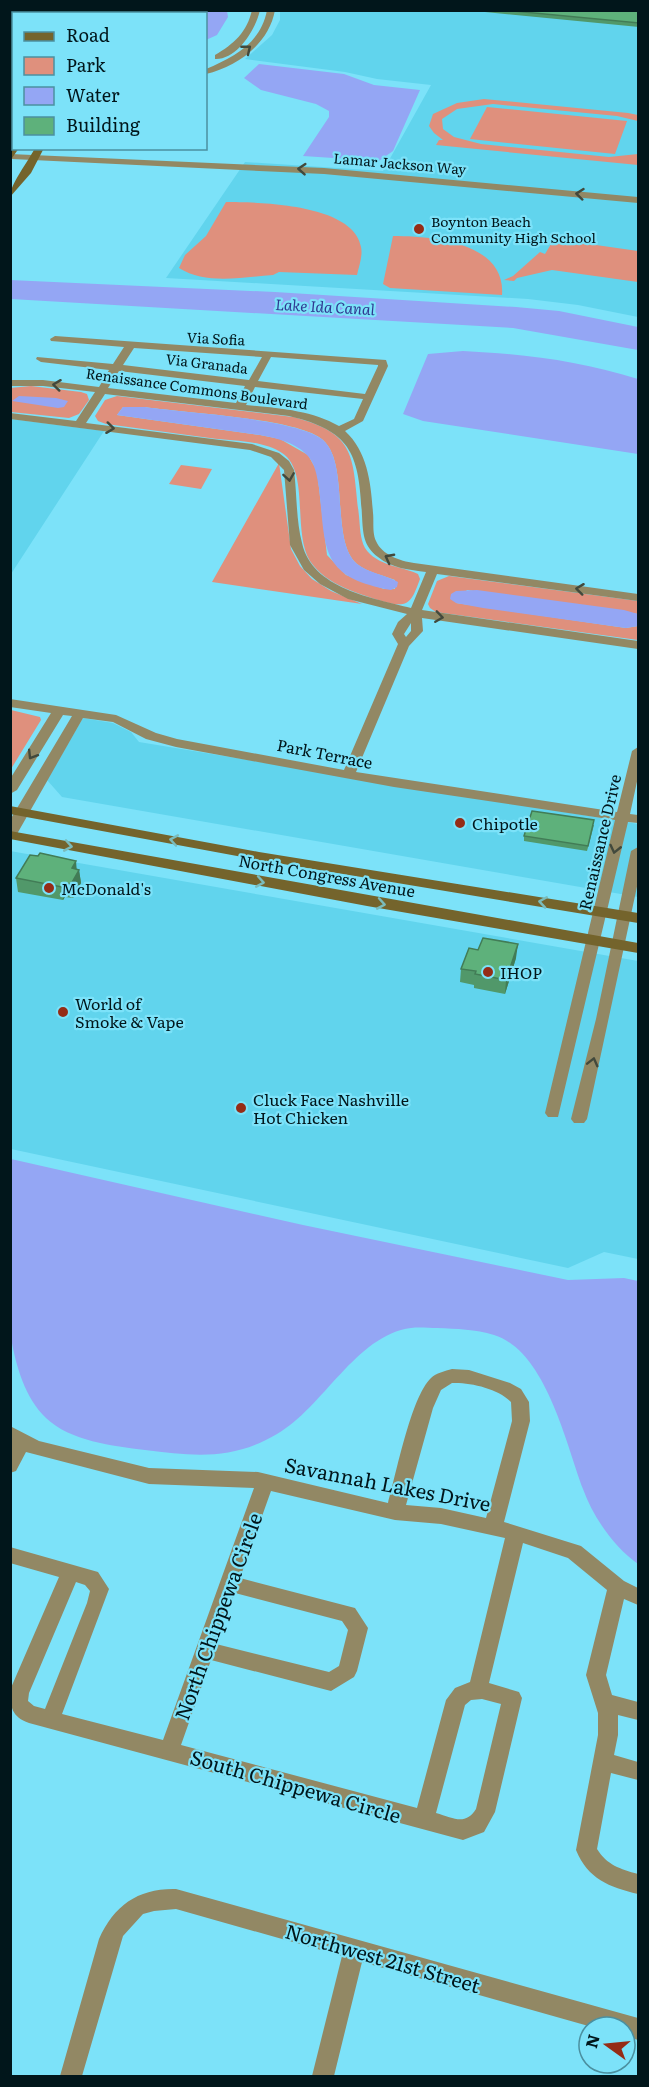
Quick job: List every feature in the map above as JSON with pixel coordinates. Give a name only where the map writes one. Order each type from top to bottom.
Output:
[{"type":"main road","points":[[10,194],[36,156]]},
{"type":"main road","name":"North Congress Avenue","points":[[16,811],[259,856],[632,916]]},
{"type":"main road","name":"North Congress Avenue","points":[[10,835],[639,948]]},
{"type":"street","points":[[207,62],[241,41],[250,29],[256,10]]},
{"type":"street","points":[[207,72],[231,61],[249,48],[270,23],[271,10]]},
{"type":"street","name":"Lamar Jackson Way","points":[[12,156],[158,165],[252,174]]},
{"type":"street","name":"Lamar Jackson Way","points":[[158,165],[242,165],[401,176],[639,200]]},
{"type":"street","name":"Via Sofia","points":[[55,339],[382,362],[383,366],[368,397]]},
{"type":"street","points":[[80,424],[130,346]]},
{"type":"street","points":[[239,407],[268,354]]},
{"type":"street","name":"Via Granada","points":[[41,358],[368,397]]},
{"type":"street","name":"Renaissance Commons Boulevard","points":[[10,383],[43,383],[103,390],[289,413],[319,420],[339,430],[354,445],[360,457],[372,545],[376,551],[390,560],[433,570],[639,597]]},
{"type":"street","points":[[339,430],[358,421],[368,397]]},
{"type":"street","points":[[10,416],[252,447],[275,455],[285,463],[289,470],[296,545],[308,568],[324,582],[352,596],[415,613],[639,645]]},
{"type":"street","points":[[349,774],[404,644],[416,636],[419,626],[415,613],[433,570]]},
{"type":"street","name":"Park Terrace","points":[[10,703],[122,721],[164,741],[459,793],[639,819]]},
{"type":"street","points":[[10,790],[59,711]]},
{"type":"street","points":[[10,835],[16,811],[80,713]]},
{"type":"street","name":"Renaissance Drive","points":[[553,1113],[639,751]]},
{"type":"street","points":[[579,1119],[619,945],[632,916],[639,851]]},
{"type":"street","points":[[578,1014],[603,1019]]},
{"type":"street","points":[[395,1512],[425,1408],[435,1384],[452,1376],[466,1378],[508,1388],[520,1397],[522,1408],[521,1421],[493,1527]]},
{"type":"street","points":[[10,1466],[16,1438]]},
{"type":"street","name":"Savannah Lakes Drive","points":[[16,1438],[37,1448],[150,1476],[265,1482],[395,1512],[441,1516],[493,1527],[574,1552],[618,1587],[639,1597]]},
{"type":"street","name":"North Chippewa Circle","points":[[169,1750],[265,1482]]},
{"type":"street","points":[[478,1689],[516,1533]]},
{"type":"street","points":[[10,1555],[71,1570],[91,1578],[100,1589],[50,1720]]},
{"type":"street","name":"South Chippewa Circle","points":[[71,1570],[19,1693],[20,1708],[29,1714],[169,1750],[424,1821],[463,1830],[477,1825],[485,1812],[512,1698],[478,1689],[461,1694],[456,1700],[424,1821]]},
{"type":"street","points":[[204,1650],[331,1682],[347,1671],[358,1628],[348,1614],[228,1583]]},
{"type":"street","points":[[618,1587],[596,1675],[608,1713],[608,1735],[586,1850],[595,1866],[615,1878],[639,1884]]},
{"type":"street","points":[[604,1702],[639,1711]]},
{"type":"street","points":[[604,1762],[639,1771]]},
{"type":"street","name":"Northwest 21st Street","points":[[71,2076],[110,1939],[117,1924],[129,1911],[143,1902],[160,1898],[176,1899],[639,2029]]},
{"type":"street","points":[[323,2076],[355,1949]]},
{"type":"shaded area","name":"Boynton Beach Community High School","points":[[280,11],[638,11],[638,317],[578,305],[528,299],[166,278],[245,162],[383,171],[431,85],[245,59],[272,35],[280,20]]},
{"type":"shaded area","points":[[11,419],[104,431],[11,574]]},
{"type":"shaded area","points":[[83,718],[113,723],[131,732],[139,742],[638,824],[638,897],[62,797],[47,780]]},
{"type":"shaded area","points":[[10,851],[638,961],[638,1259],[604,1252],[568,1268],[11,1149]]},
{"type":"green space","points":[[484,99],[628,113],[638,115],[638,121],[617,116],[493,104],[457,109],[442,119],[443,129],[454,137],[481,144],[609,157],[638,154],[638,165],[436,145],[439,140],[443,140],[429,126],[433,114],[457,103]]},
{"type":"green space","points":[[487,107],[627,121],[615,154],[470,139]]},
{"type":"green space","points":[[226,202],[304,208],[342,222],[355,233],[361,247],[357,275],[279,272],[273,275],[212,278],[201,277],[179,268],[185,255],[206,236]]},
{"type":"green space","points":[[393,236],[446,241],[480,253],[492,263],[500,277],[502,295],[390,288],[383,284]]},
{"type":"green space","points":[[554,239],[638,251],[638,282],[552,270],[517,278],[514,281],[504,280],[513,276],[540,252],[545,254]]},
{"type":"green space","points":[[31,386],[81,392],[87,394],[89,400],[79,414],[69,418],[11,412],[10,388]]},
{"type":"green space","points":[[117,396],[293,417],[330,431],[341,440],[352,463],[360,532],[365,548],[376,559],[418,574],[420,579],[412,597],[409,601],[400,604],[385,602],[344,588],[317,569],[310,561],[305,549],[296,473],[291,462],[282,453],[266,446],[247,442],[106,424],[98,421],[95,416],[105,400]],"holes":[[[123,407],[145,407],[266,421],[290,426],[323,440],[331,451],[336,466],[341,521],[349,553],[361,567],[395,580],[395,589],[384,589],[346,575],[327,555],[317,471],[308,455],[280,439],[117,415]]]},
{"type":"green space","points":[[279,463],[291,549],[300,566],[312,579],[331,591],[362,604],[212,582]]},
{"type":"green space","points":[[181,465],[212,469],[201,489],[169,484]]},
{"type":"green space","points":[[449,576],[638,601],[638,614],[467,590],[456,603],[626,628],[638,626],[638,640],[436,612],[428,604],[437,581]]},
{"type":"green space","points":[[11,710],[40,717],[41,720],[11,769]]},
{"type":"water","points":[[52,11],[227,11],[228,17],[217,35],[207,40],[207,12]]},
{"type":"water","points":[[259,64],[344,74],[374,85],[420,90],[393,151],[379,161],[303,156],[329,117],[329,111],[316,104],[261,90],[244,78]]},
{"type":"water","name":"Lake Ida Canal","points":[[10,280],[275,292],[559,311],[638,327],[638,350],[513,328],[11,299]]},
{"type":"water","points":[[463,351],[552,359],[595,367],[638,379],[638,454],[423,421],[403,414],[428,354]]},
{"type":"water","points":[[19,396],[68,401],[64,407],[58,408],[12,401]]},
{"type":"water","points":[[123,407],[145,407],[265,421],[290,426],[323,440],[331,451],[336,466],[341,521],[349,553],[362,567],[398,582],[397,587],[391,590],[368,584],[350,577],[338,568],[326,544],[315,469],[309,457],[296,446],[260,435],[117,415]]},
{"type":"water","points":[[477,590],[624,610],[638,614],[638,626],[626,628],[483,608],[456,603],[450,599],[451,594],[456,591]]},
{"type":"water","points":[[11,1159],[303,1225],[568,1280],[624,1278],[638,1281],[638,1564],[605,1531],[592,1510],[552,1401],[541,1379],[527,1359],[512,1344],[487,1333],[411,1328],[391,1333],[373,1344],[357,1358],[294,1422],[260,1443],[228,1453],[196,1455],[119,1447],[79,1437],[56,1426],[32,1401],[19,1370],[11,1338],[9,1317]]},
{"type":"building","points":[[504,10],[639,10],[639,23]]},
{"type":"building","points":[[532,811],[594,820],[588,846],[524,836]]},
{"type":"building","points":[[40,853],[76,861],[72,868],[79,870],[71,884],[64,883],[62,887],[16,878],[30,855],[38,856]]},
{"type":"building","points":[[483,938],[518,944],[506,980],[461,969],[469,948],[478,950]]},
{"type":"place","name":"Boynton Beach Community High School","points":[[419,229]]},
{"type":"place","name":"Chipotle","points":[[460,823]]},
{"type":"place","name":"McDonald's","points":[[49,888]]},
{"type":"place","name":"IHOP","points":[[488,972]]},
{"type":"place","name":"World of Smoke & Vape","points":[[63,1012]]},
{"type":"place","name":"Cluck Face Nashville Hot Chicken","points":[[241,1108]]}]
